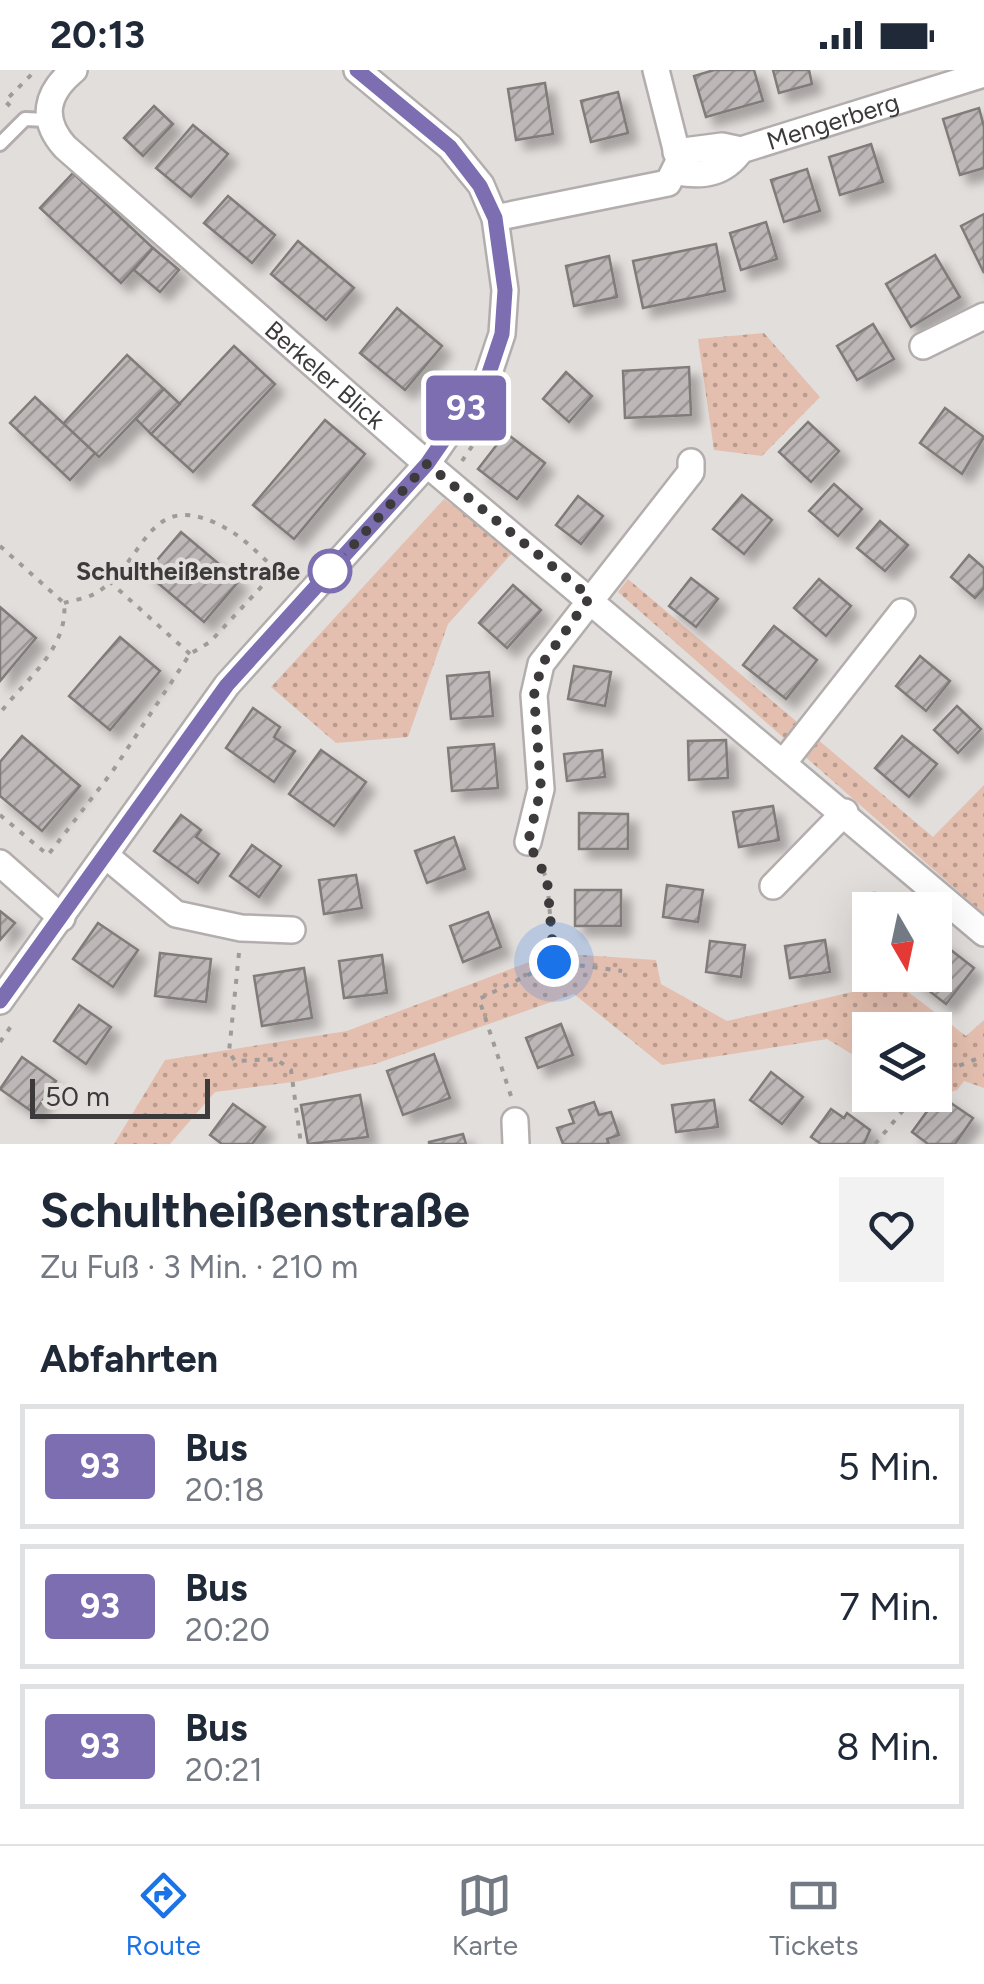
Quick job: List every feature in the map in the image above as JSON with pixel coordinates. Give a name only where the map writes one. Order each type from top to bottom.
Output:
[{"type":"street","points":[[40,116],[57,84],[74,70]]},
{"type":"street","points":[[0,1001],[227,685],[427,464],[488,376],[502,334],[503,255],[495,218],[480,186],[450,147],[357,70]]},
{"type":"street","points":[[656,70],[677,162]]},
{"type":"street","name":"Mengerberg","points":[[495,218],[659,188],[677,162],[696,175],[730,166],[740,150],[984,74]]},
{"type":"street","name":"Berkeler Blick","points":[[40,116],[65,147],[427,464],[590,597],[984,933]]},
{"type":"street","points":[[924,346],[984,316]]},
{"type":"street","points":[[528,842],[541,789],[534,695],[542,664],[590,597],[691,472],[691,462]]},
{"type":"street","points":[[784,762],[902,612]]},
{"type":"street","points":[[773,886],[845,812]]},
{"type":"street","points":[[105,856],[176,914],[241,928],[292,930]]},
{"type":"street","points":[[0,863],[62,918]]},
{"type":"lane","points":[[0,144],[40,116]]},
{"type":"path","points":[[36,70],[4,101],[40,116]]},
{"type":"path","points":[[64,603],[94,594],[148,531],[166,517],[202,516],[232,532],[309,594]]},
{"type":"path","points":[[0,546],[64,603],[65,618],[57,641],[0,712]]},
{"type":"path","points":[[0,814],[48,855],[112,772],[190,654],[210,642],[276,570]]},
{"type":"path","points":[[108,581],[190,654]]},
{"type":"path","points":[[528,842],[547,879],[554,962]]},
{"type":"path","points":[[241,928],[229,1052],[236,1062],[276,1060],[291,1070],[301,1144]]},
{"type":"path","points":[[516,1132],[510,1088],[479,999],[554,962],[622,972]]},
{"type":"path","points":[[952,1068],[984,1056]]},
{"type":"path","points":[[874,1144],[901,1112]]},
{"type":"shaded area","points":[[764,333],[820,397],[762,456],[714,450],[698,339]]},
{"type":"shaded area","points":[[444,499],[514,551],[448,624],[408,737],[336,743],[271,687]]},
{"type":"shaded area","points":[[628,579],[933,837],[984,785],[984,914],[618,592]]},
{"type":"shaded area","points":[[553,953],[656,960],[661,984],[727,1021],[852,992],[908,992],[934,1012],[852,1012],[852,1054],[827,1039],[662,1065],[574,994],[375,1064],[300,1081],[215,1092],[170,1144],[114,1144],[165,1060],[347,1031]]},
{"type":"shaded area","points":[[984,1020],[984,1088],[964,1081],[952,1092],[952,1025],[966,1036]]},
{"type":"building","points":[[714,70],[754,70],[763,101],[706,117],[694,76]]},
{"type":"building","points":[[773,70],[809,70],[812,84],[779,93]]},
{"type":"building","points":[[545,83],[553,134],[516,140],[508,89]]},
{"type":"building","points":[[618,92],[628,133],[591,142],[581,101]]},
{"type":"building","points":[[154,106],[173,124],[143,156],[124,138]]},
{"type":"building","points":[[979,108],[984,127],[984,168],[960,175],[943,119]]},
{"type":"building","points":[[193,125],[228,154],[191,197],[156,168]]},
{"type":"building","points":[[871,144],[883,182],[840,195],[829,157]]},
{"type":"building","points":[[807,169],[820,211],[784,222],[771,180]]},
{"type":"building","points":[[73,173],[153,248],[121,283],[40,208]]},
{"type":"building","points":[[228,196],[275,235],[252,263],[204,223]]},
{"type":"building","points":[[984,214],[984,273],[961,226]]},
{"type":"building","points":[[766,222],[777,259],[741,270],[730,233]]},
{"type":"building","points":[[298,241],[354,288],[326,320],[271,274]]},
{"type":"building","points":[[716,244],[725,291],[643,308],[633,261]]},
{"type":"building","points":[[153,248],[179,270],[160,292],[134,270]]},
{"type":"building","points":[[935,255],[960,297],[911,327],[886,284]]},
{"type":"building","points":[[609,256],[617,297],[574,306],[566,266]]},
{"type":"building","points":[[397,308],[442,346],[405,390],[360,353]]},
{"type":"building","points":[[873,324],[894,359],[857,380],[837,346]]},
{"type":"building","points":[[234,346],[275,384],[193,472],[151,434]]},
{"type":"building","points":[[127,355],[164,389],[99,457],[63,424]]},
{"type":"building","points":[[689,367],[691,415],[625,418],[623,371]]},
{"type":"building","points":[[566,372],[592,396],[569,422],[543,399]]},
{"type":"building","points":[[164,389],[180,404],[151,434],[136,419]]},
{"type":"building","points":[[35,397],[95,453],[70,480],[10,423]]},
{"type":"building","points":[[945,408],[984,437],[962,474],[920,443]]},
{"type":"building","points":[[325,420],[365,454],[294,539],[253,505]]},
{"type":"building","points":[[808,422],[839,451],[811,482],[779,452]]},
{"type":"building","points":[[506,433],[545,463],[517,499],[478,469]]},
{"type":"building","points":[[834,484],[862,509],[838,536],[809,511]]},
{"type":"building","points":[[742,495],[772,520],[744,554],[713,529]]},
{"type":"building","points":[[578,496],[603,516],[581,544],[556,525]]},
{"type":"building","points":[[880,521],[908,545],[885,571],[857,548]]},
{"type":"building","points":[[181,532],[239,581],[204,622],[146,573]]},
{"type":"building","points":[[969,555],[984,568],[984,588],[975,598],[951,577]]},
{"type":"building","points":[[691,578],[718,599],[696,627],[669,606]]},
{"type":"building","points":[[819,579],[851,606],[826,636],[794,608]]},
{"type":"building","points":[[513,585],[541,610],[507,648],[479,623]]},
{"type":"building","points":[[0,607],[36,638],[0,681]]},
{"type":"building","points":[[774,626],[817,660],[786,699],[743,665]]},
{"type":"building","points":[[120,637],[160,671],[110,730],[69,696]]},
{"type":"building","points":[[920,656],[950,681],[926,711],[896,686]]},
{"type":"building","points":[[574,666],[611,672],[605,706],[568,699]]},
{"type":"building","points":[[489,672],[493,716],[451,719],[447,676]]},
{"type":"building","points":[[957,706],[981,729],[958,753],[934,730]]},
{"type":"building","points":[[253,708],[280,727],[274,737],[295,751],[274,782],[226,748]]},
{"type":"building","points":[[22,736],[80,786],[42,831],[0,796],[0,762]]},
{"type":"building","points":[[902,736],[937,764],[909,797],[875,768]]},
{"type":"building","points":[[726,740],[728,778],[689,780],[688,741]]},
{"type":"building","points":[[494,744],[498,788],[452,791],[448,748]]},
{"type":"building","points":[[321,750],[366,782],[334,826],[289,794]]},
{"type":"building","points":[[602,750],[605,777],[567,781],[564,754]]},
{"type":"building","points":[[773,806],[779,840],[739,847],[733,812]]},
{"type":"building","points":[[579,813],[628,814],[628,849],[579,849]]},
{"type":"building","points":[[181,815],[201,830],[196,837],[219,854],[198,883],[154,851]]},
{"type":"building","points":[[454,837],[465,869],[427,883],[415,851]]},
{"type":"building","points":[[252,845],[281,866],[259,897],[230,876]]},
{"type":"building","points":[[356,875],[362,908],[324,914],[319,880]]},
{"type":"building","points":[[667,885],[703,890],[698,922],[663,917]]},
{"type":"building","points":[[575,890],[621,890],[621,926],[575,926]]},
{"type":"building","points":[[0,911],[15,923],[0,940]]},
{"type":"building","points":[[488,912],[501,947],[463,962],[450,926]]},
{"type":"building","points":[[98,923],[138,950],[113,987],[73,959]]},
{"type":"building","points":[[825,940],[830,972],[790,978],[785,946]]},
{"type":"building","points":[[710,941],[745,945],[741,977],[706,972]]},
{"type":"building","points":[[952,951],[974,968],[946,1004],[931,992],[952,992]]},
{"type":"building","points":[[160,953],[211,959],[206,1002],[155,996]]},
{"type":"building","points":[[382,955],[387,993],[344,998],[339,961]]},
{"type":"building","points":[[304,968],[312,1018],[262,1026],[254,976]]},
{"type":"building","points":[[79,1005],[111,1027],[86,1064],[54,1041]]},
{"type":"building","points":[[561,1024],[573,1055],[538,1068],[526,1038]]},
{"type":"building","points":[[434,1054],[450,1098],[403,1115],[387,1071]]},
{"type":"building","points":[[22,1057],[56,1081],[34,1113],[0,1089]]},
{"type":"building","points":[[771,1072],[803,1097],[782,1124],[750,1100]]},
{"type":"building","points":[[360,1095],[368,1137],[308,1144],[301,1105]]},
{"type":"building","points":[[714,1100],[718,1127],[676,1132],[672,1105]]},
{"type":"building","points":[[594,1102],[599,1115],[611,1112],[619,1135],[607,1139],[609,1144],[563,1144],[557,1128],[574,1123],[569,1110]]},
{"type":"building","points":[[233,1104],[265,1127],[252,1144],[222,1144],[210,1135]]},
{"type":"building","points":[[952,1104],[973,1118],[955,1144],[928,1144],[912,1132],[927,1112],[952,1112]]},
{"type":"building","points":[[831,1109],[844,1118],[847,1113],[870,1130],[864,1144],[821,1144],[811,1137]]},
{"type":"building","points":[[463,1134],[466,1144],[429,1144],[429,1142]]},
{"type":"bus line","name":"93","points":[[0,1001],[227,685],[427,464],[488,376],[502,334],[505,290],[495,218],[480,186],[450,147],[357,70]]},
{"type":"place","name":"Schultheißenstraße","points":[[330,571]]},
{"type":"route","points":[[330,571],[427,464],[590,597],[542,664],[534,695],[541,789],[528,842],[547,879],[554,962]]}]
